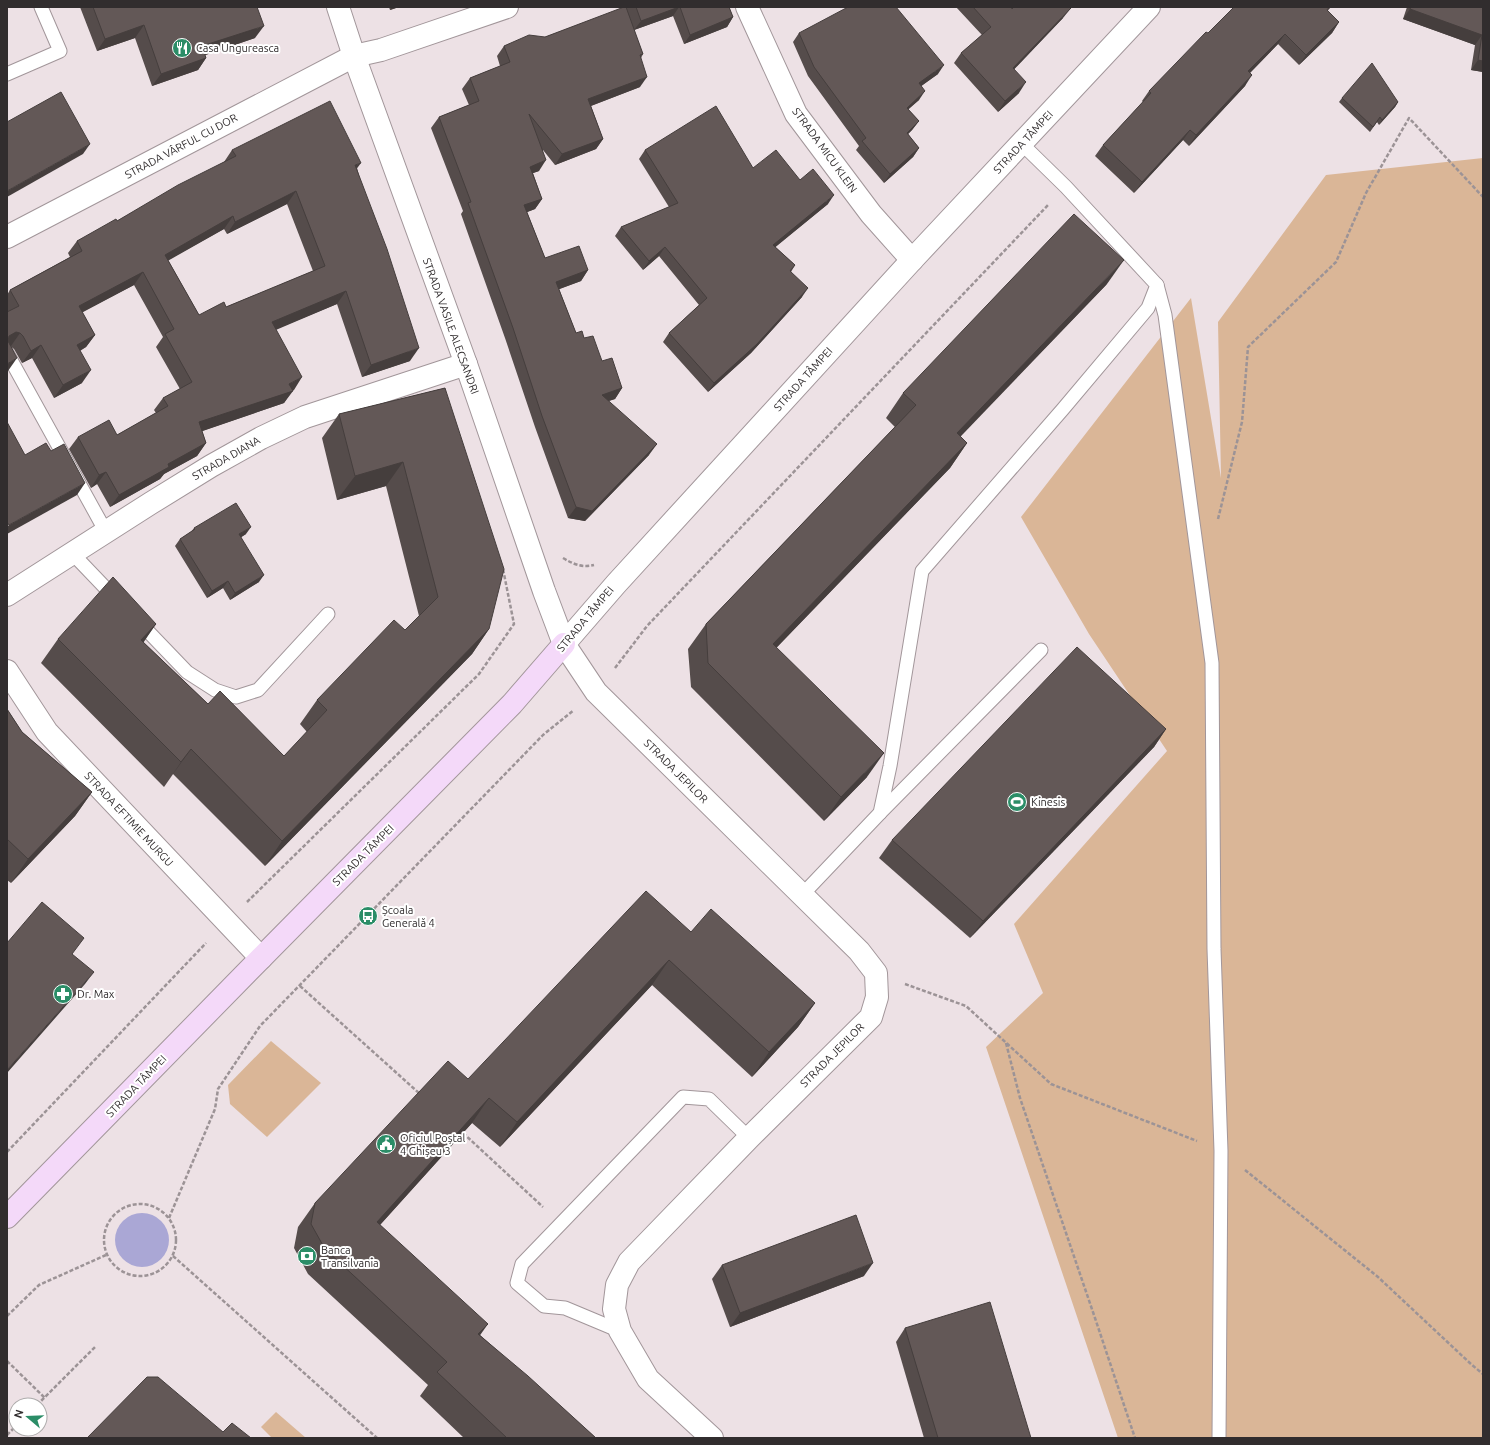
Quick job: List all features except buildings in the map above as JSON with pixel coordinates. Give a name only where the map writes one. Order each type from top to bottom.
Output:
[{"type":"street","name":"STRADA VASILE ALECSANDRI","points":[[338,7],[354,56],[466,364],[544,591],[564,644]]},
{"type":"street","name":"STRADA VÂRFUL CU DOR","points":[[7,236],[354,56],[381,50],[507,7]]},
{"type":"street","name":"STRADA MICU KLEIN","points":[[747,7],[796,114],[871,214],[912,260]]},
{"type":"street","name":"STRADA TÂMPEI","points":[[7,1217],[260,958],[512,704],[616,584],[912,260],[1149,7]]},
{"type":"street","name":"STRADA DIANA","points":[[7,595],[211,466],[261,438],[306,417],[466,364]]},
{"type":"street","name":"STRADA JEPILOR","points":[[564,644],[596,692],[860,951],[876,973],[877,997],[871,1017],[749,1138],[630,1262],[617,1285],[614,1308],[620,1331],[648,1378],[712,1438]]},
{"type":"street","name":"STRADA EFTIMIE MURGU","points":[[7,672],[46,732],[260,958]]},
{"type":"lane","points":[[7,74],[60,51],[41,7]]},
{"type":"lane","points":[[1022,144],[1066,186],[1157,285],[1164,314],[1212,663],[1214,949],[1221,1150],[1218,1438]]},
{"type":"lane","points":[[880,813],[922,571],[1063,410],[1148,308],[1157,285]]},
{"type":"lane","points":[[7,353],[106,532]]},
{"type":"lane","points":[[72,553],[187,672],[215,690],[236,697],[258,690],[328,614]]},
{"type":"lane","points":[[802,895],[880,813],[1041,650]]},
{"type":"lane","points":[[620,1331],[565,1308],[544,1306],[517,1283],[522,1264],[683,1097],[709,1099],[749,1138]]},
{"type":"path","points":[[1217,523],[1242,422],[1248,346],[1336,262],[1366,193],[1409,118],[1483,197]]},
{"type":"path","points":[[615,668],[647,626],[1066,186]]},
{"type":"path","points":[[559,551],[563,558],[573,564],[587,567],[599,564]]},
{"type":"path","points":[[244,904],[479,674],[514,624],[502,562]]},
{"type":"path","points":[[169,1218],[215,1109],[218,1089],[260,1026],[543,735],[576,708]]},
{"type":"path","points":[[7,1152],[206,943]]},
{"type":"path","points":[[876,973],[966,1006],[1051,1084],[1221,1150],[1378,1277],[1483,1374]]},
{"type":"path","points":[[300,986],[421,1096]]},
{"type":"path","points":[[1006,1042],[1020,1098],[1135,1438]]},
{"type":"path","points":[[463,1133],[562,1223]]},
{"type":"path","points":[[140,1203],[152,1205],[169,1218],[175,1229],[177,1244],[173,1256],[165,1267],[155,1274],[136,1277],[120,1271],[113,1266],[106,1255],[104,1247],[104,1234],[108,1222],[117,1212],[128,1206],[140,1203]]},
{"type":"path","points":[[7,1316],[39,1285],[106,1255]]},
{"type":"path","points":[[173,1256],[377,1438]]},
{"type":"path","points":[[46,1397],[96,1346]]},
{"type":"path","points":[[7,1361],[44,1397]]},
{"type":"shaded area","points":[[1483,158],[1483,1438],[1118,1438],[986,1047],[1043,993],[1014,924],[1167,751],[1089,634],[1021,517],[1191,298],[1221,478],[1218,322],[1326,175]]},
{"type":"shaded area","points":[[271,1041],[321,1083],[267,1137],[230,1104],[228,1085]]},
{"type":"shaded area","points":[[276,1412],[306,1438],[272,1438],[261,1427]]},
{"type":"water","points":[[137,1213],[147,1213],[157,1217],[165,1225],[169,1235],[169,1245],[165,1255],[157,1263],[147,1267],[137,1267],[127,1263],[119,1255],[115,1245],[115,1235],[119,1225],[127,1217]]},
{"type":"place","name":"Casa Ungureasca","points":[[182,48]]},
{"type":"place","name":"Kinesis","points":[[1017,802]]},
{"type":"place","name":"Școala Generală 4","points":[[368,916]]},
{"type":"place","name":"Dr. Max","points":[[63,994]]},
{"type":"place","name":"Oficiul Poștal 4 Ghișeu 3","points":[[386,1144]]},
{"type":"place","name":"Banca Transilvania","points":[[307,1256]]}]
